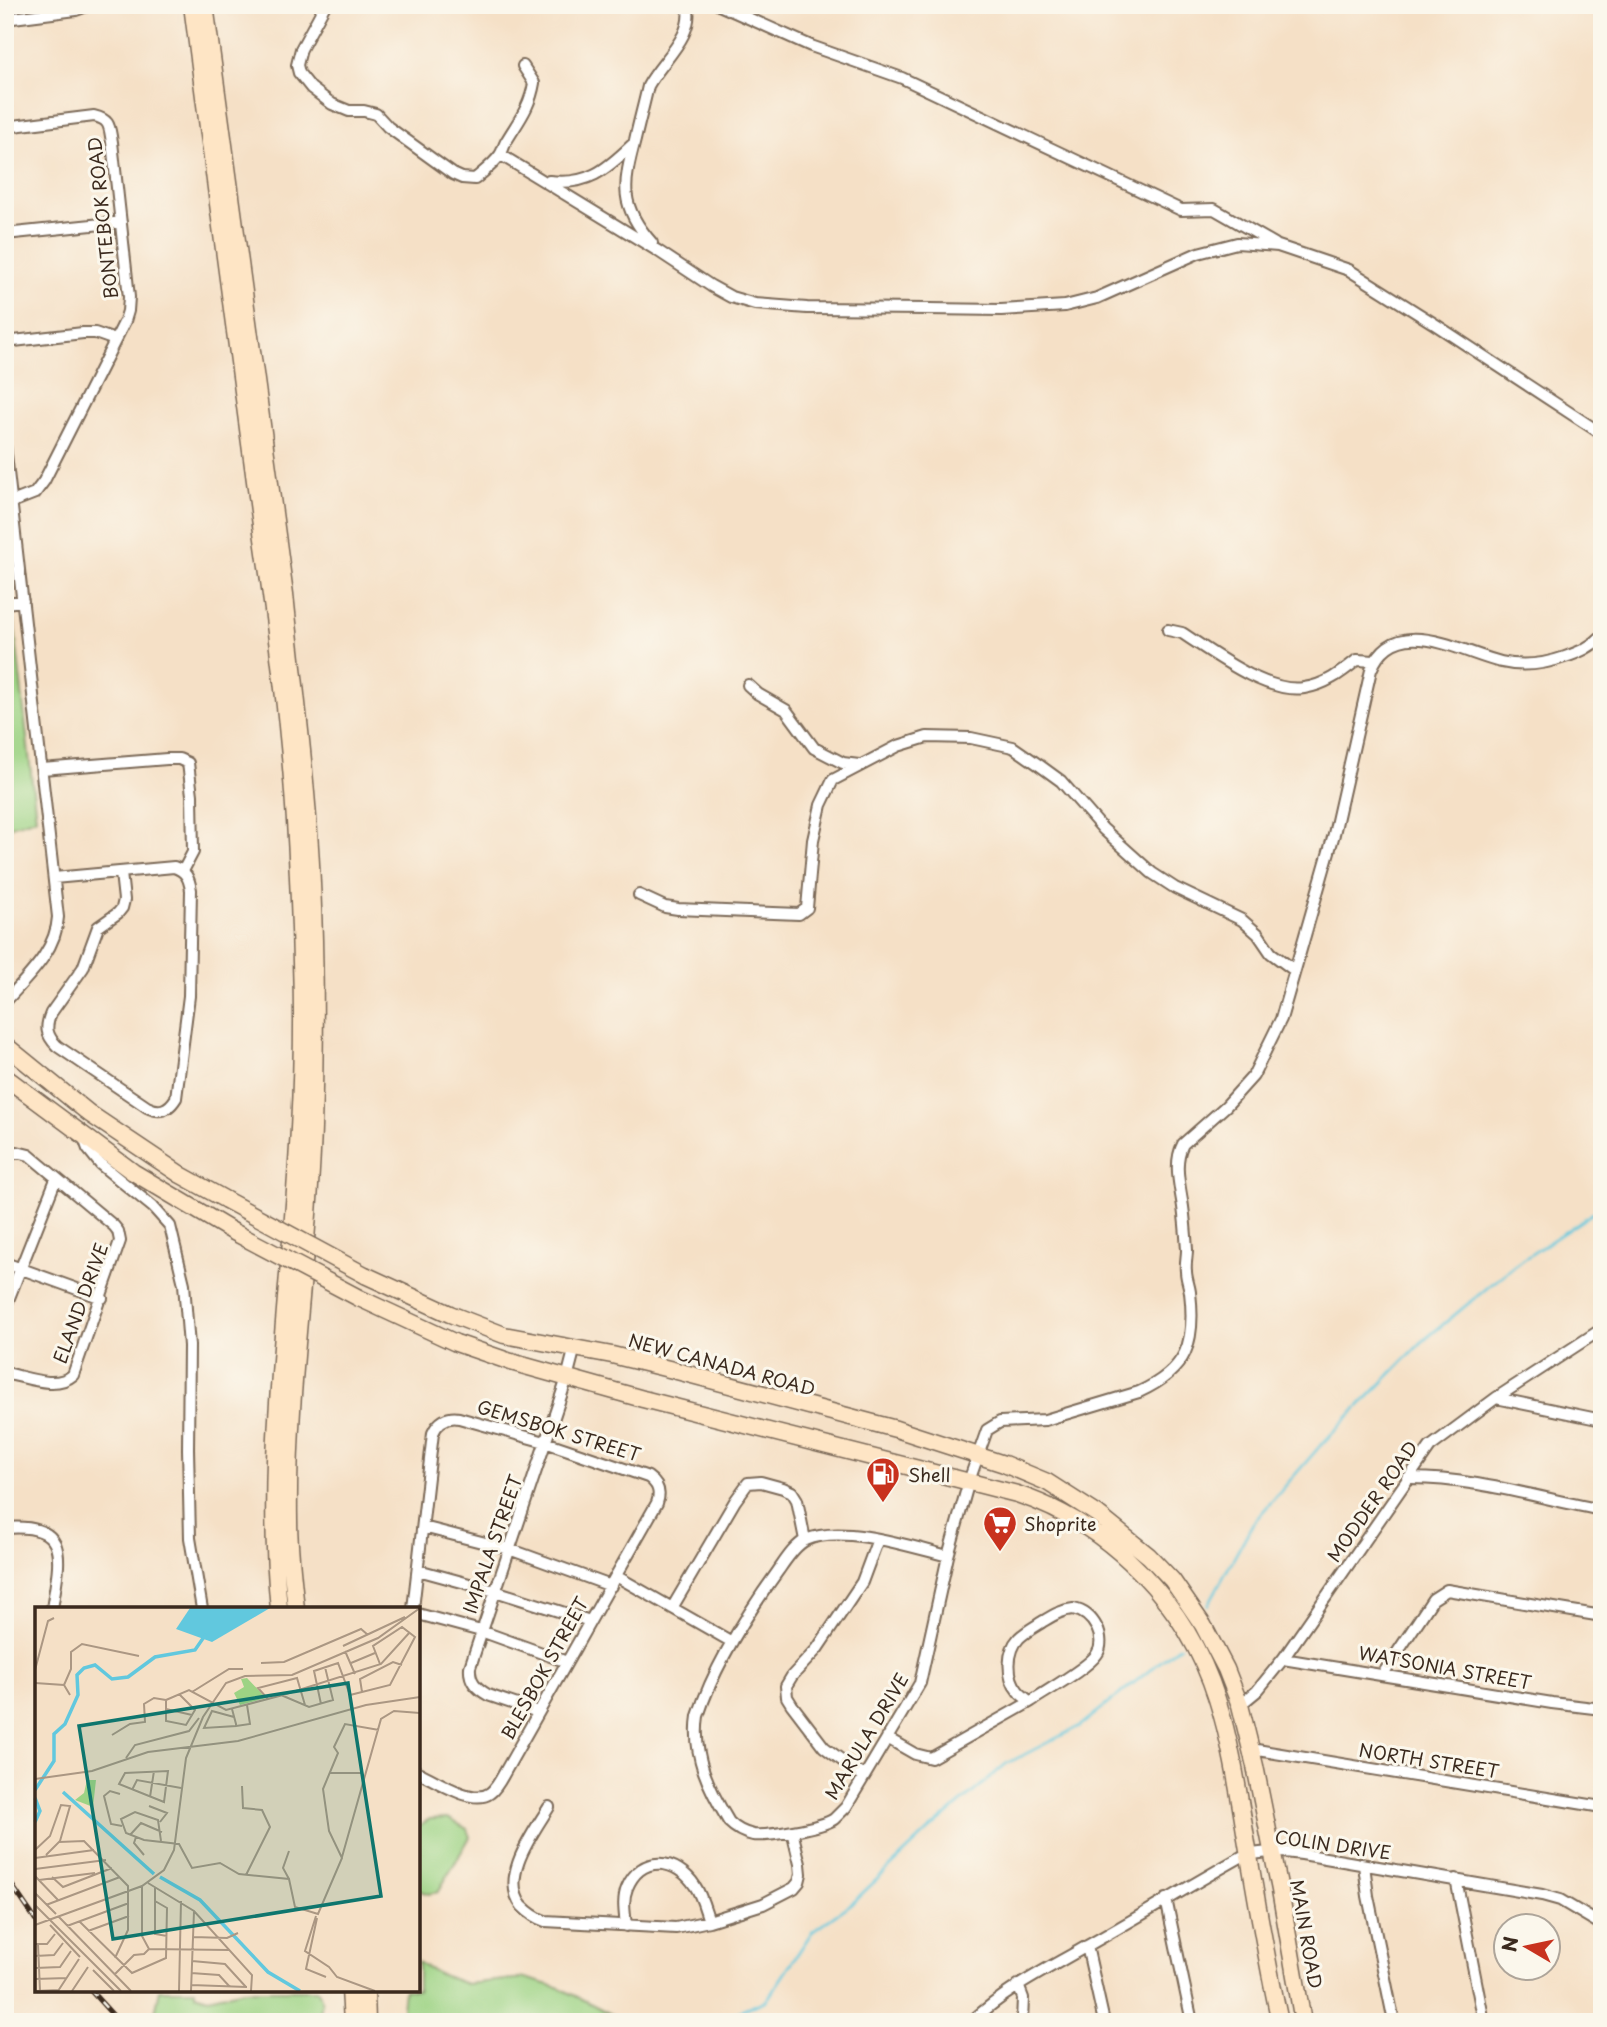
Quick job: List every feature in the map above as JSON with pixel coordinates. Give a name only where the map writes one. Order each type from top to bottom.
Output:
[{"type":"main road","points":[[192,5],[272,600],[289,740],[295,828],[302,1034],[297,1158],[275,1427],[273,1525],[279,1607]]},
{"type":"main road","points":[[205,5],[285,594],[309,835],[314,937],[315,1053],[311,1184],[289,1473],[290,1544],[296,1607]]},
{"type":"main road","name":"NEW CANADA ROAD","points":[[5,1045],[90,1114],[181,1175],[365,1275],[450,1314],[489,1330],[661,1367],[896,1429],[1036,1476],[1085,1505],[1149,1556],[1181,1592],[1203,1625],[1226,1669],[1240,1705],[1272,1852]]},
{"type":"main road","points":[[5,1077],[84,1138],[169,1195],[359,1298],[456,1343],[567,1378],[1032,1499],[1081,1524],[1114,1548],[1141,1572],[1172,1609],[1190,1637],[1209,1676],[1224,1723],[1280,2022]]},
{"type":"main road","name":"MAIN ROAD","points":[[1272,1852],[1303,2022]]},
{"type":"main road","points":[[350,1992],[352,2022]]},
{"type":"main road","points":[[366,1992],[367,2022]]},
{"type":"street","points":[[5,19],[76,10],[90,5]]},
{"type":"street","points":[[325,5],[301,49],[297,65],[299,73],[311,88],[332,104],[349,111],[376,114],[388,127],[462,178],[475,178],[501,155],[506,142],[520,122],[532,95],[534,83],[523,66]]},
{"type":"street","points":[[658,251],[631,213],[626,194],[626,172],[649,86],[655,73],[685,32],[690,19],[687,5]]},
{"type":"street","points":[[719,5],[811,46],[902,78],[1181,211],[1214,209],[1278,246],[1349,270],[1602,434]]},
{"type":"street","name":"BONTEBOK ROAD","points":[[5,127],[94,116],[104,119],[109,125],[129,306],[125,321],[39,489],[12,502]]},
{"type":"street","points":[[542,180],[561,183],[590,177],[610,165],[634,143]]},
{"type":"street","points":[[501,155],[710,286],[731,297],[755,304],[807,308],[1001,310],[1065,306],[1097,298],[1198,253],[1237,243],[1278,246]]},
{"type":"street","points":[[5,234],[121,222]]},
{"type":"street","points":[[5,342],[90,333],[115,340]]},
{"type":"street","points":[[5,445],[58,917],[55,937],[41,959],[5,1002]]},
{"type":"street","points":[[5,603],[23,601]]},
{"type":"street","points":[[1168,630],[1182,633],[1262,682],[1302,689],[1335,677],[1357,660],[1375,661],[1391,645],[1407,639],[1421,638],[1515,664],[1546,663],[1587,649],[1602,636]]},
{"type":"street","name":"MARULA DRIVE","points":[[805,1540],[788,1557],[732,1642],[698,1716],[698,1753],[709,1786],[729,1822],[751,1834],[792,1831],[834,1819],[846,1807],[920,1683],[948,1556],[969,1481],[988,1430],[1000,1422],[1045,1420],[1139,1392],[1167,1376],[1181,1361],[1191,1332],[1191,1317],[1178,1177],[1179,1152],[1183,1143],[1226,1106],[1257,1070],[1281,1019],[1334,834],[1375,661]]},
{"type":"street","points":[[748,685],[758,695],[786,710],[814,748],[843,763],[859,765]]},
{"type":"street","points":[[639,895],[664,907],[678,909],[799,915],[807,908],[813,840],[833,780],[898,746],[927,737],[971,738],[1013,747],[1060,781],[1103,829],[1152,873],[1175,888],[1241,920],[1258,934],[1270,953],[1294,970]]},
{"type":"street","points":[[42,769],[167,758],[188,763],[192,795],[193,852],[183,871]]},
{"type":"street","points":[[54,878],[163,867],[174,867],[187,875],[191,890],[188,1014],[176,1098],[169,1107],[159,1111],[147,1107],[57,1046],[47,1031],[51,1013],[87,962],[98,927],[122,908],[124,900],[121,873]]},
{"type":"street","points":[[84,1138],[88,1149],[100,1164],[153,1207],[170,1226],[184,1284],[189,1346],[190,1538],[202,1607]]},
{"type":"street","name":"ELAND DRIVE","points":[[5,1157],[18,1152],[27,1154],[114,1226],[120,1236],[120,1247],[76,1371],[71,1378],[51,1382],[5,1373]]},
{"type":"street","points":[[5,1308],[56,1179]]},
{"type":"street","points":[[5,1263],[102,1298]]},
{"type":"street","name":"MODDER ROAD","points":[[1240,1705],[1257,1691],[1283,1659],[1422,1458],[1440,1438],[1602,1329]]},
{"type":"street","name":"IMPALA STREET","points":[[538,1712],[480,1691],[472,1683],[470,1667],[575,1347]]},
{"type":"street","points":[[1496,1398],[1602,1420]]},
{"type":"street","name":"GEMSBOK STREET","points":[[423,1527],[434,1431],[442,1422],[455,1417],[545,1441],[636,1472],[653,1480],[659,1490]]},
{"type":"street","points":[[1408,1478],[1477,1485],[1602,1510]]},
{"type":"street","points":[[672,1608],[748,1483],[761,1482],[792,1492],[797,1500],[805,1540],[834,1535],[878,1539],[948,1556]]},
{"type":"street","name":"BLESBOK STREET","points":[[420,1773],[470,1797],[486,1795],[493,1790],[657,1503],[659,1490]]},
{"type":"street","points":[[413,1607],[423,1527],[509,1549],[613,1581],[672,1608],[732,1642]]},
{"type":"street","points":[[5,1528],[36,1528],[55,1542],[59,1561],[52,1607]]},
{"type":"street","points":[[863,1776],[824,1747],[792,1705],[786,1686],[817,1648],[862,1582],[878,1539]]},
{"type":"street","points":[[418,1570],[590,1621]]},
{"type":"street","points":[[1383,1674],[1433,1599],[1441,1592],[1451,1590],[1602,1616]]},
{"type":"street","points":[[887,1738],[915,1754],[931,1758],[1030,1702],[1097,1654],[1100,1636],[1096,1626],[1080,1610],[1060,1611],[1020,1637],[1015,1645],[1010,1660],[1012,1679],[1016,1690],[1030,1702]]},
{"type":"street","points":[[420,1615],[481,1631],[567,1661]]},
{"type":"street","name":"WATSONIA STREET","points":[[1283,1659],[1602,1710]]},
{"type":"street","name":"NORTH STREET","points":[[1251,1749],[1602,1807]]},
{"type":"street","points":[[549,1807],[527,1844],[514,1875],[515,1894],[519,1902],[531,1915],[545,1921],[676,1928],[763,1904],[794,1888],[801,1874],[792,1831]]},
{"type":"street","name":"COLIN DRIVE","points":[[971,2022],[993,2002],[1018,1985],[1249,1854],[1287,1852],[1542,1895],[1560,1900],[1602,1925]]},
{"type":"street","points":[[626,1926],[624,1902],[630,1883],[639,1871],[660,1863],[677,1867],[695,1885],[709,1921]]},
{"type":"street","points":[[1364,1865],[1394,2022]]},
{"type":"street","points":[[1456,1879],[1484,2022]]},
{"type":"street","points":[[1166,1899],[1192,2022]]},
{"type":"street","points":[[1087,1946],[1104,2022]]},
{"type":"street","points":[[1018,1985],[1023,1998],[1022,2022]]},
{"type":"green space","points":[[5,619],[14,621],[36,818],[5,828]]},
{"type":"green space","points":[[448,1818],[467,1829],[470,1837],[438,1892],[429,1894],[420,1891],[420,1825],[430,1819]]},
{"type":"green space","points":[[420,1963],[466,1984],[525,1978],[560,1988],[617,2017],[615,2022],[402,2022],[404,1992],[420,1992]]},
{"type":"green space","points":[[160,1992],[195,1992],[208,1998],[235,1992],[318,1992],[321,1998],[316,2022],[162,2022],[155,2012]]},
{"type":"waterway","points":[[1208,1605],[1253,1523],[1320,1446],[1423,1341],[1515,1265],[1602,1207]]},
{"type":"waterway","points":[[720,2022],[767,2000],[812,1932],[851,1904],[927,1832],[1006,1764],[1080,1726],[1180,1646]]},
{"type":"railway","points":[[5,1875],[35,1919]]},
{"type":"railway","points":[[92,1992],[119,2022]]},
{"type":"place","name":"Shell","points":[[883,1504]]},
{"type":"place","name":"Shoprite","points":[[1000,1553]]}]
